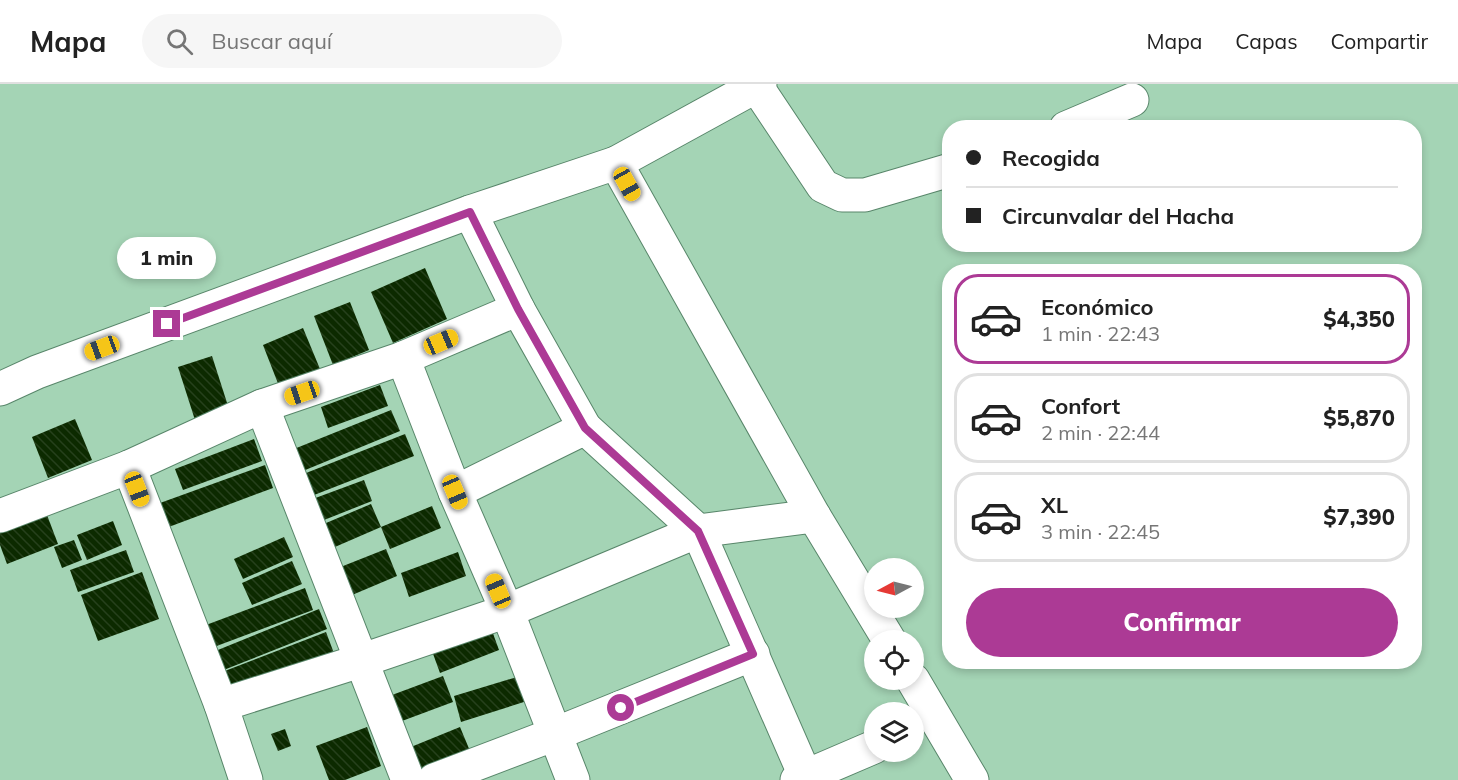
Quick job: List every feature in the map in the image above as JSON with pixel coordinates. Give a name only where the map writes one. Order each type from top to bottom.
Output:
[{"type":"street","points":[[0,389],[38,372],[470,212],[616,164],[757,85],[824,186],[842,195],[865,195],[942,172]]},
{"type":"street","points":[[1085,120],[1132,100]]},
{"type":"street","points":[[616,164],[814,516],[883,630]]},
{"type":"street","points":[[470,212],[518,309],[585,428],[698,531],[753,654],[803,779],[864,752]]},
{"type":"street","points":[[0,516],[129,467],[262,406],[403,358],[518,309]]},
{"type":"street","points":[[403,358],[455,492],[507,611],[573,780]]},
{"type":"street","points":[[262,406],[408,780]]},
{"type":"street","points":[[455,492],[585,428]]},
{"type":"street","points":[[129,467],[221,705],[246,780]]},
{"type":"street","points":[[221,705],[507,611],[698,531],[814,516]]},
{"type":"street","points":[[434,780],[753,654]]},
{"type":"street","points":[[916,690],[925,725],[972,780]]},
{"type":"building","points":[[425,268],[447,319],[393,343],[371,292]]},
{"type":"building","points":[[350,302],[369,350],[333,365],[314,316]]},
{"type":"building","points":[[303,328],[320,369],[279,386],[263,345]]},
{"type":"building","points":[[212,356],[229,409],[195,420],[178,367]]},
{"type":"building","points":[[380,385],[388,406],[328,428],[321,407]]},
{"type":"building","points":[[391,410],[400,431],[298,473],[289,451]]},
{"type":"building","points":[[75,419],[92,460],[48,478],[32,437]]},
{"type":"building","points":[[405,434],[414,456],[309,497],[301,475]]},
{"type":"building","points":[[254,439],[262,461],[183,490],[175,469]]},
{"type":"building","points":[[265,465],[273,488],[158,531],[149,507]]},
{"type":"building","points":[[364,480],[372,501],[319,522],[310,500]]},
{"type":"building","points":[[371,504],[381,527],[328,550],[319,526]]},
{"type":"building","points":[[432,506],[441,528],[390,549],[381,527]]},
{"type":"building","points":[[47,515],[58,544],[7,564],[0,545],[0,533]]},
{"type":"building","points":[[113,521],[122,545],[87,560],[77,535]]},
{"type":"building","points":[[284,537],[293,557],[243,579],[234,559]]},
{"type":"building","points":[[74,540],[82,560],[62,568],[54,547]]},
{"type":"building","points":[[386,549],[397,576],[345,598],[333,570]]},
{"type":"building","points":[[126,550],[134,572],[78,592],[70,570]]},
{"type":"building","points":[[458,552],[466,576],[409,597],[401,573]]},
{"type":"building","points":[[292,561],[302,584],[252,605],[242,583]]},
{"type":"building","points":[[142,572],[159,619],[98,641],[81,595]]},
{"type":"building","points":[[305,588],[313,610],[206,650],[198,628]]},
{"type":"building","points":[[319,609],[327,629],[216,673],[208,654]]},
{"type":"building","points":[[491,628],[499,650],[440,673],[432,651]]},
{"type":"building","points":[[326,632],[335,656],[226,698],[217,674]]},
{"type":"building","points":[[443,676],[453,702],[402,721],[392,695]]},
{"type":"building","points":[[520,676],[527,701],[461,722],[454,696]]},
{"type":"building","points":[[367,727],[381,766],[345,780],[329,780],[316,746]]},
{"type":"building","points":[[460,727],[470,751],[415,773],[406,749]]},
{"type":"building","points":[[285,729],[291,746],[278,751],[271,734]]},
{"type":"route","points":[[167,324],[470,212],[518,309],[585,428],[698,531],[753,654],[621,708]]}]
